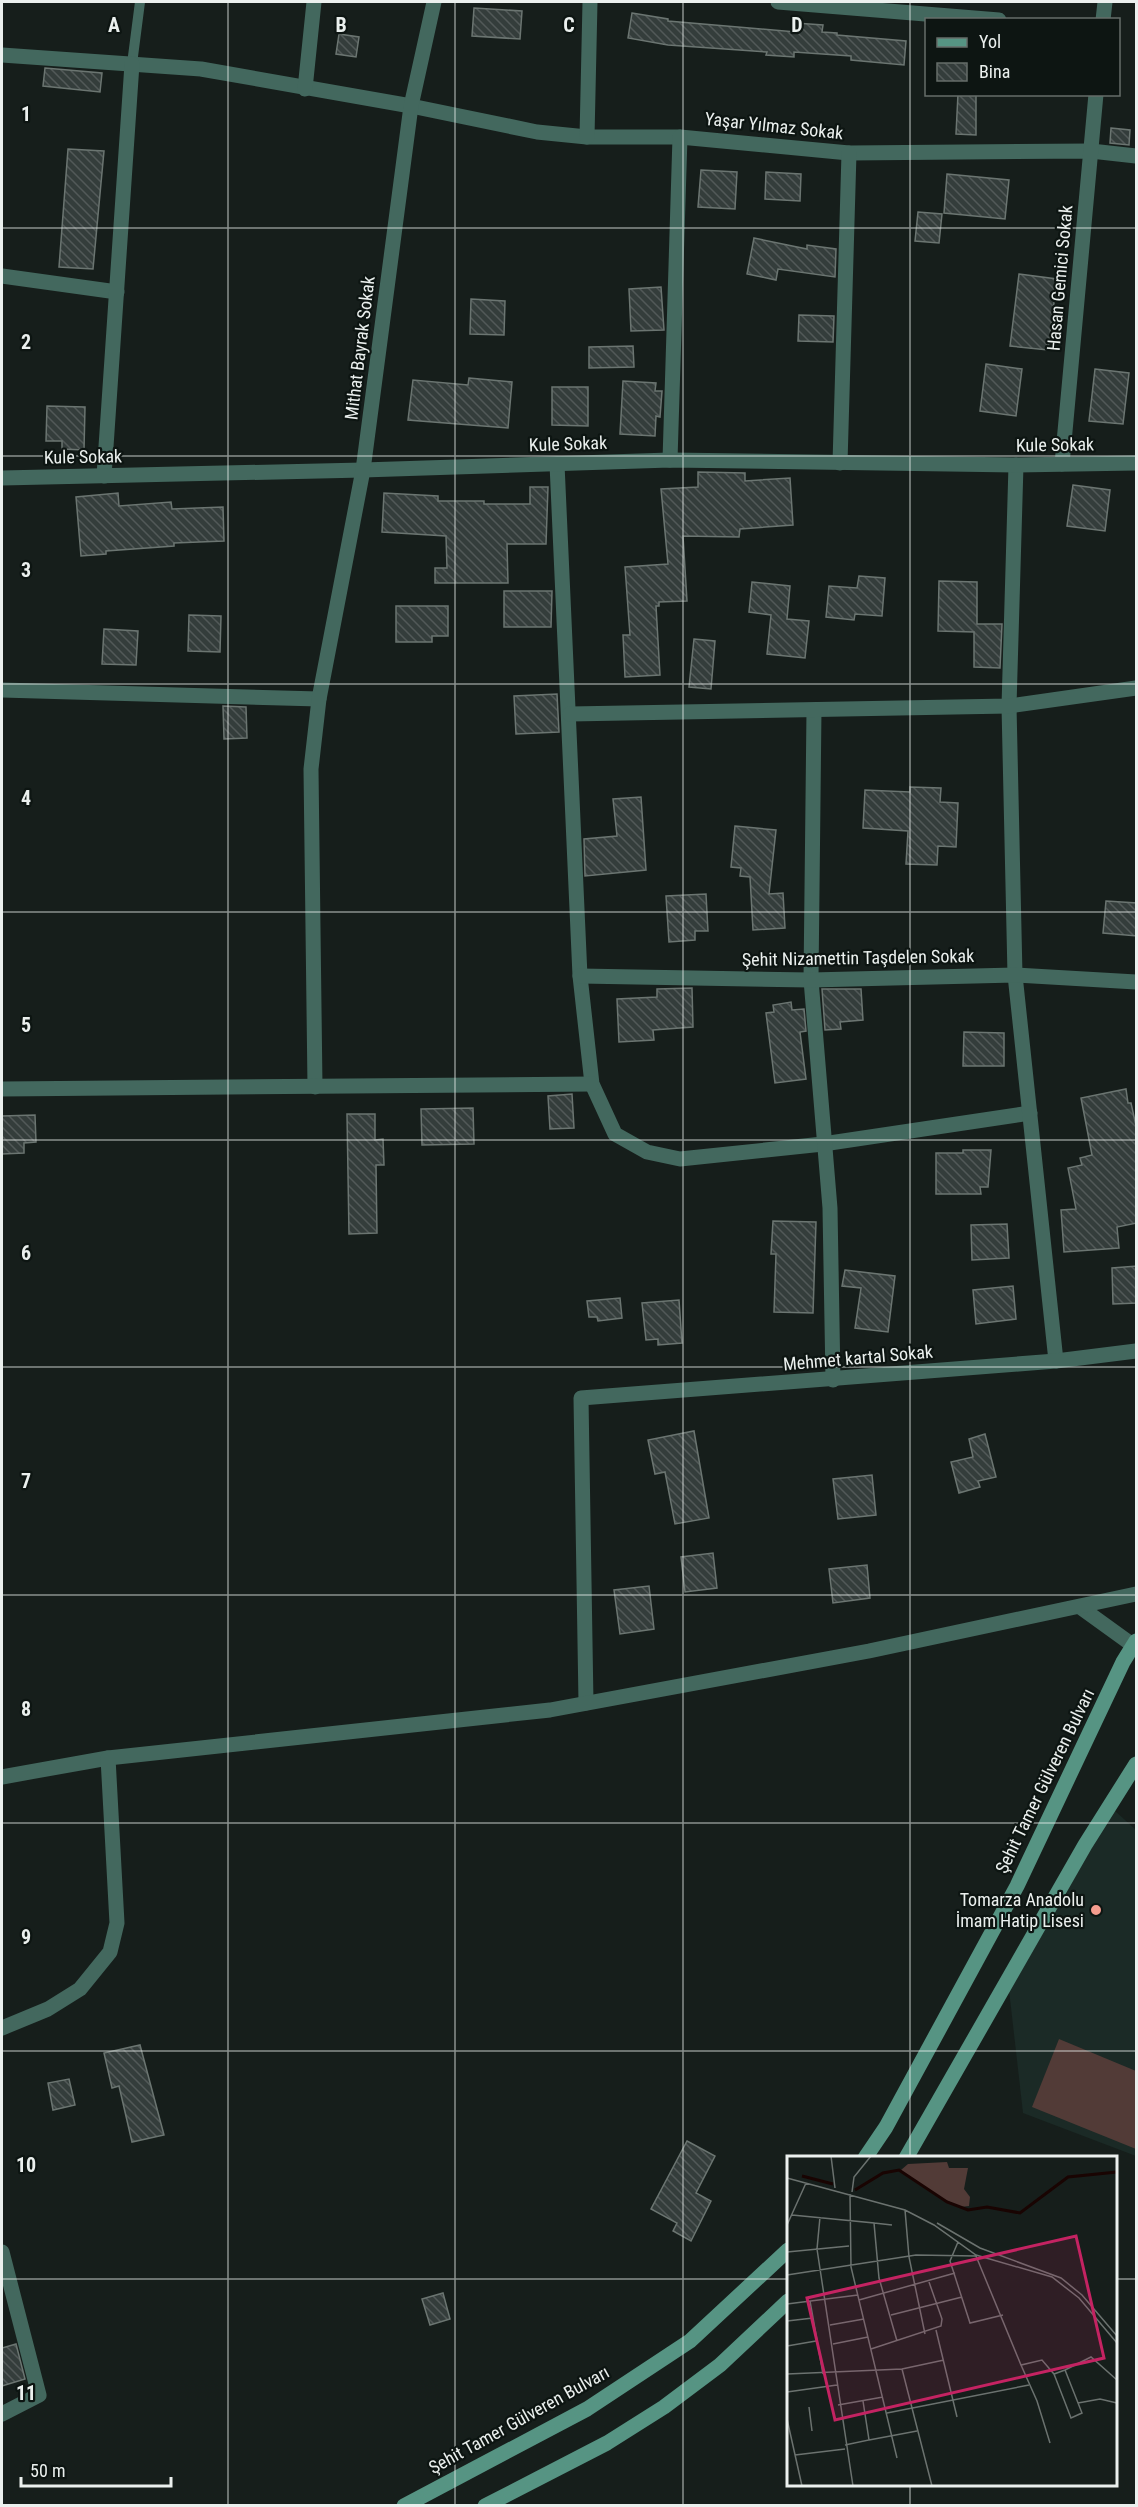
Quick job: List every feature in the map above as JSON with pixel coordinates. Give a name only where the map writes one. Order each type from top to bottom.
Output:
[{"type":"main road","name":"Şehit Tamer Gülveren Bulvarı","points":[[866,2156],[886,2127],[1017,1886],[1123,1662],[1136,1645]]},
{"type":"main road","points":[[907,2156],[1085,1845],[1137,1764]]},
{"type":"main road","name":"Şehit Tamer Gülveren Bulvarı","points":[[404,2505],[597,2403],[690,2341],[787,2252]]},
{"type":"main road","points":[[485,2505],[607,2443],[664,2406],[720,2365],[787,2303]]},
{"type":"street","points":[[305,89],[314,2]]},
{"type":"street","name":"Mithat Bayrak Sokak","points":[[315,1087],[311,769],[319,699],[363,470],[411,106],[434,2]]},
{"type":"street","points":[[587,137],[590,2]]},
{"type":"street","points":[[778,2],[954,9],[991,18]]},
{"type":"street","points":[[1103,18],[1105,2]]},
{"type":"street","name":"Yaşar Yılmaz Sokak","points":[[2,55],[201,69],[411,106],[537,132],[587,137],[680,137],[849,153],[1091,151],[1137,156]]},
{"type":"street","points":[[104,476],[132,64]]},
{"type":"street","name":"Hasan Gemici Sokak","points":[[1062,464],[1096,96]]},
{"type":"street","points":[[670,460],[680,137]]},
{"type":"street","points":[[840,463],[849,153]]},
{"type":"street","points":[[2,276],[117,292]]},
{"type":"street","name":"Kule Sokak","points":[[2,478],[670,460],[1016,465],[1137,463]]},
{"type":"street","points":[[557,464],[580,976],[591,1084],[615,1134],[648,1152],[680,1159],[823,1144],[1030,1113]]},
{"type":"street","points":[[1016,465],[1009,706],[1016,975],[1056,1362]]},
{"type":"street","points":[[570,714],[1009,706],[1137,688]]},
{"type":"street","points":[[2,690],[319,699]]},
{"type":"street","points":[[814,710],[811,980],[830,1208],[833,1380]]},
{"type":"street","name":"Şehit Nizamettin Taşdelen Sokak","points":[[580,976],[811,980],[1016,975],[1137,982]]},
{"type":"street","points":[[2,1089],[591,1084]]},
{"type":"street","name":"Mehmet kartal Sokak","points":[[586,1703],[581,1398],[1056,1362],[1137,1351]]},
{"type":"street","points":[[2,1777],[108,1758],[539,1711],[869,1651],[1137,1594]]},
{"type":"street","points":[[1080,1607],[1136,1645]]},
{"type":"street","points":[[2,2028],[48,2009],[80,1989],[110,1952],[117,1923],[108,1758]]},
{"type":"street","points":[[2,2252],[39,2395],[2,2414]]},
{"type":"lane","points":[[132,64],[140,2]]},
{"type":"shaded area","name":"Tomarza Anadolu İmam Hatip Lisesi","points":[[1114,1810],[1136,1830],[1136,2156],[1023,2113],[1009,1990]]},
{"type":"shaded area","points":[[1059,2039],[1136,2071],[1136,2149],[1032,2107]]},
{"type":"building","points":[[474,8],[522,11],[520,39],[472,36]]},
{"type":"building","points":[[632,13],[668,19],[668,21],[796,32],[796,23],[823,25],[822,32],[837,33],[837,35],[906,41],[904,65],[851,60],[851,56],[794,52],[794,57],[766,55],[767,52],[668,45],[628,38]]},
{"type":"building","points":[[339,34],[359,37],[356,57],[336,54]]},
{"type":"building","points":[[45,68],[102,73],[100,92],[43,86]]},
{"type":"building","points":[[958,96],[976,96],[976,135],[956,134]]},
{"type":"building","points":[[1111,128],[1130,130],[1129,145],[1110,143]]},
{"type":"building","points":[[68,149],[104,151],[93,269],[59,267]]},
{"type":"building","points":[[701,170],[737,172],[735,209],[698,207]]},
{"type":"building","points":[[766,172],[801,174],[800,201],[765,199]]},
{"type":"building","points":[[947,174],[1009,180],[1005,219],[944,213]]},
{"type":"building","points":[[918,212],[942,214],[939,243],[915,241]]},
{"type":"building","points":[[754,238],[807,249],[807,245],[836,249],[835,277],[778,269],[776,280],[747,274]]},
{"type":"building","points":[[1019,274],[1057,279],[1048,350],[1010,346]]},
{"type":"building","points":[[661,287],[664,330],[631,331],[629,289]]},
{"type":"building","points":[[471,299],[505,301],[504,335],[470,334]]},
{"type":"building","points":[[799,315],[834,316],[833,342],[798,341]]},
{"type":"building","points":[[633,346],[634,367],[589,368],[589,347]]},
{"type":"building","points":[[986,364],[1022,369],[1016,416],[980,411]]},
{"type":"building","points":[[1095,369],[1129,373],[1123,424],[1089,421]]},
{"type":"building","points":[[469,378],[512,382],[508,428],[408,420],[413,380],[468,385]]},
{"type":"building","points":[[623,381],[656,383],[655,391],[662,391],[660,417],[656,416],[655,436],[620,434]]},
{"type":"building","points":[[552,387],[588,387],[588,426],[552,425]]},
{"type":"building","points":[[47,406],[85,407],[84,450],[62,449],[62,441],[46,441]]},
{"type":"building","points":[[698,472],[745,473],[745,481],[790,478],[793,525],[740,529],[739,537],[683,536],[687,601],[659,602],[659,606],[656,606],[660,675],[625,677],[623,635],[630,635],[625,567],[668,564],[661,489],[698,487]]},
{"type":"building","points":[[1073,485],[1110,490],[1105,531],[1067,526]]},
{"type":"building","points":[[530,487],[548,487],[546,544],[507,544],[508,583],[435,583],[435,568],[447,568],[446,536],[382,532],[384,493],[438,496],[438,501],[530,504]]},
{"type":"building","points":[[118,493],[119,506],[171,502],[172,509],[223,507],[224,541],[174,543],[174,546],[106,551],[106,554],[81,556],[76,497]]},
{"type":"building","points":[[859,576],[885,578],[882,616],[855,614],[854,620],[826,617],[829,586],[857,588]]},
{"type":"building","points":[[939,581],[977,582],[977,624],[1002,624],[1000,668],[974,667],[974,632],[938,631]]},
{"type":"building","points":[[752,582],[790,586],[787,619],[809,621],[805,658],[767,654],[771,615],[749,612]]},
{"type":"building","points":[[504,591],[552,591],[551,627],[504,627]]},
{"type":"building","points":[[396,606],[448,606],[448,636],[432,636],[432,642],[396,642]]},
{"type":"building","points":[[189,615],[221,616],[220,652],[188,651]]},
{"type":"building","points":[[104,629],[138,631],[136,665],[102,664]]},
{"type":"building","points":[[694,639],[715,641],[711,689],[689,687]]},
{"type":"building","points":[[557,694],[559,732],[516,734],[514,696]]},
{"type":"building","points":[[223,706],[246,707],[247,738],[224,739]]},
{"type":"building","points":[[910,787],[941,788],[940,802],[958,803],[956,847],[938,846],[937,865],[906,864],[908,831],[863,828],[865,790],[910,792]]},
{"type":"building","points":[[641,797],[646,870],[585,876],[584,839],[617,836],[613,799]]},
{"type":"building","points":[[735,826],[776,830],[769,894],[783,893],[785,928],[753,930],[750,877],[740,876],[741,868],[731,867]]},
{"type":"building","points":[[706,894],[708,931],[695,931],[695,940],[669,942],[666,896]]},
{"type":"building","points":[[1106,901],[1137,903],[1137,936],[1103,933]]},
{"type":"building","points":[[692,988],[693,1027],[653,1030],[654,1040],[619,1042],[617,999],[657,997],[657,989]]},
{"type":"building","points":[[822,989],[861,989],[863,1020],[840,1022],[841,1029],[825,1030]]},
{"type":"building","points":[[791,1002],[792,1010],[804,1009],[806,1031],[800,1032],[806,1079],[775,1083],[766,1013],[774,1012],[773,1005]]},
{"type":"building","points":[[964,1032],[1004,1033],[1004,1066],[963,1066]]},
{"type":"building","points":[[1126,1089],[1137,1130],[1137,1223],[1117,1227],[1119,1248],[1064,1252],[1061,1210],[1076,1209],[1068,1168],[1082,1165],[1080,1158],[1092,1155],[1081,1098]]},
{"type":"building","points":[[572,1094],[574,1128],[550,1129],[548,1096]]},
{"type":"building","points":[[473,1108],[474,1144],[422,1145],[421,1109]]},
{"type":"building","points":[[347,1114],[375,1114],[375,1140],[383,1139],[384,1165],[376,1165],[377,1233],[349,1234]]},
{"type":"building","points":[[35,1115],[36,1142],[24,1143],[24,1153],[2,1154],[2,1116]]},
{"type":"building","points":[[963,1150],[991,1150],[988,1187],[980,1187],[981,1194],[936,1194],[936,1153],[963,1153]]},
{"type":"building","points":[[773,1221],[816,1222],[813,1313],[774,1312],[776,1254],[771,1254]]},
{"type":"building","points":[[1007,1224],[1009,1258],[972,1260],[971,1225]]},
{"type":"building","points":[[1137,1266],[1137,1303],[1113,1304],[1112,1268]]},
{"type":"building","points":[[845,1270],[895,1276],[888,1332],[855,1328],[861,1288],[842,1286]]},
{"type":"building","points":[[1013,1286],[1016,1319],[976,1324],[973,1290]]},
{"type":"building","points":[[620,1298],[622,1318],[598,1321],[597,1317],[589,1317],[587,1301]]},
{"type":"building","points":[[679,1300],[682,1343],[658,1345],[658,1339],[646,1340],[642,1303]]},
{"type":"building","points":[[694,1431],[709,1518],[675,1524],[665,1472],[655,1474],[648,1440]]},
{"type":"building","points":[[985,1434],[996,1477],[978,1481],[980,1487],[959,1493],[951,1462],[973,1457],[969,1439]]},
{"type":"building","points":[[872,1475],[876,1515],[838,1519],[833,1479]]},
{"type":"building","points":[[713,1553],[717,1588],[685,1592],[681,1557]]},
{"type":"building","points":[[867,1565],[870,1598],[833,1603],[829,1569]]},
{"type":"building","points":[[649,1586],[654,1629],[620,1634],[614,1590]]},
{"type":"building","points":[[140,2045],[164,2135],[132,2142],[119,2086],[112,2088],[104,2053]]},
{"type":"building","points":[[69,2079],[75,2105],[53,2110],[48,2083]]},
{"type":"building","points":[[687,2141],[715,2156],[696,2193],[711,2201],[691,2241],[673,2231],[677,2223],[651,2209]]},
{"type":"building","points":[[443,2293],[450,2319],[430,2325],[422,2299]]},
{"type":"building","points":[[16,2344],[25,2379],[2,2386],[2,2348]]},
{"type":"place","name":"Tomarza Anadolu İmam Hatip Lisesi","points":[[1096,1910]]}]
